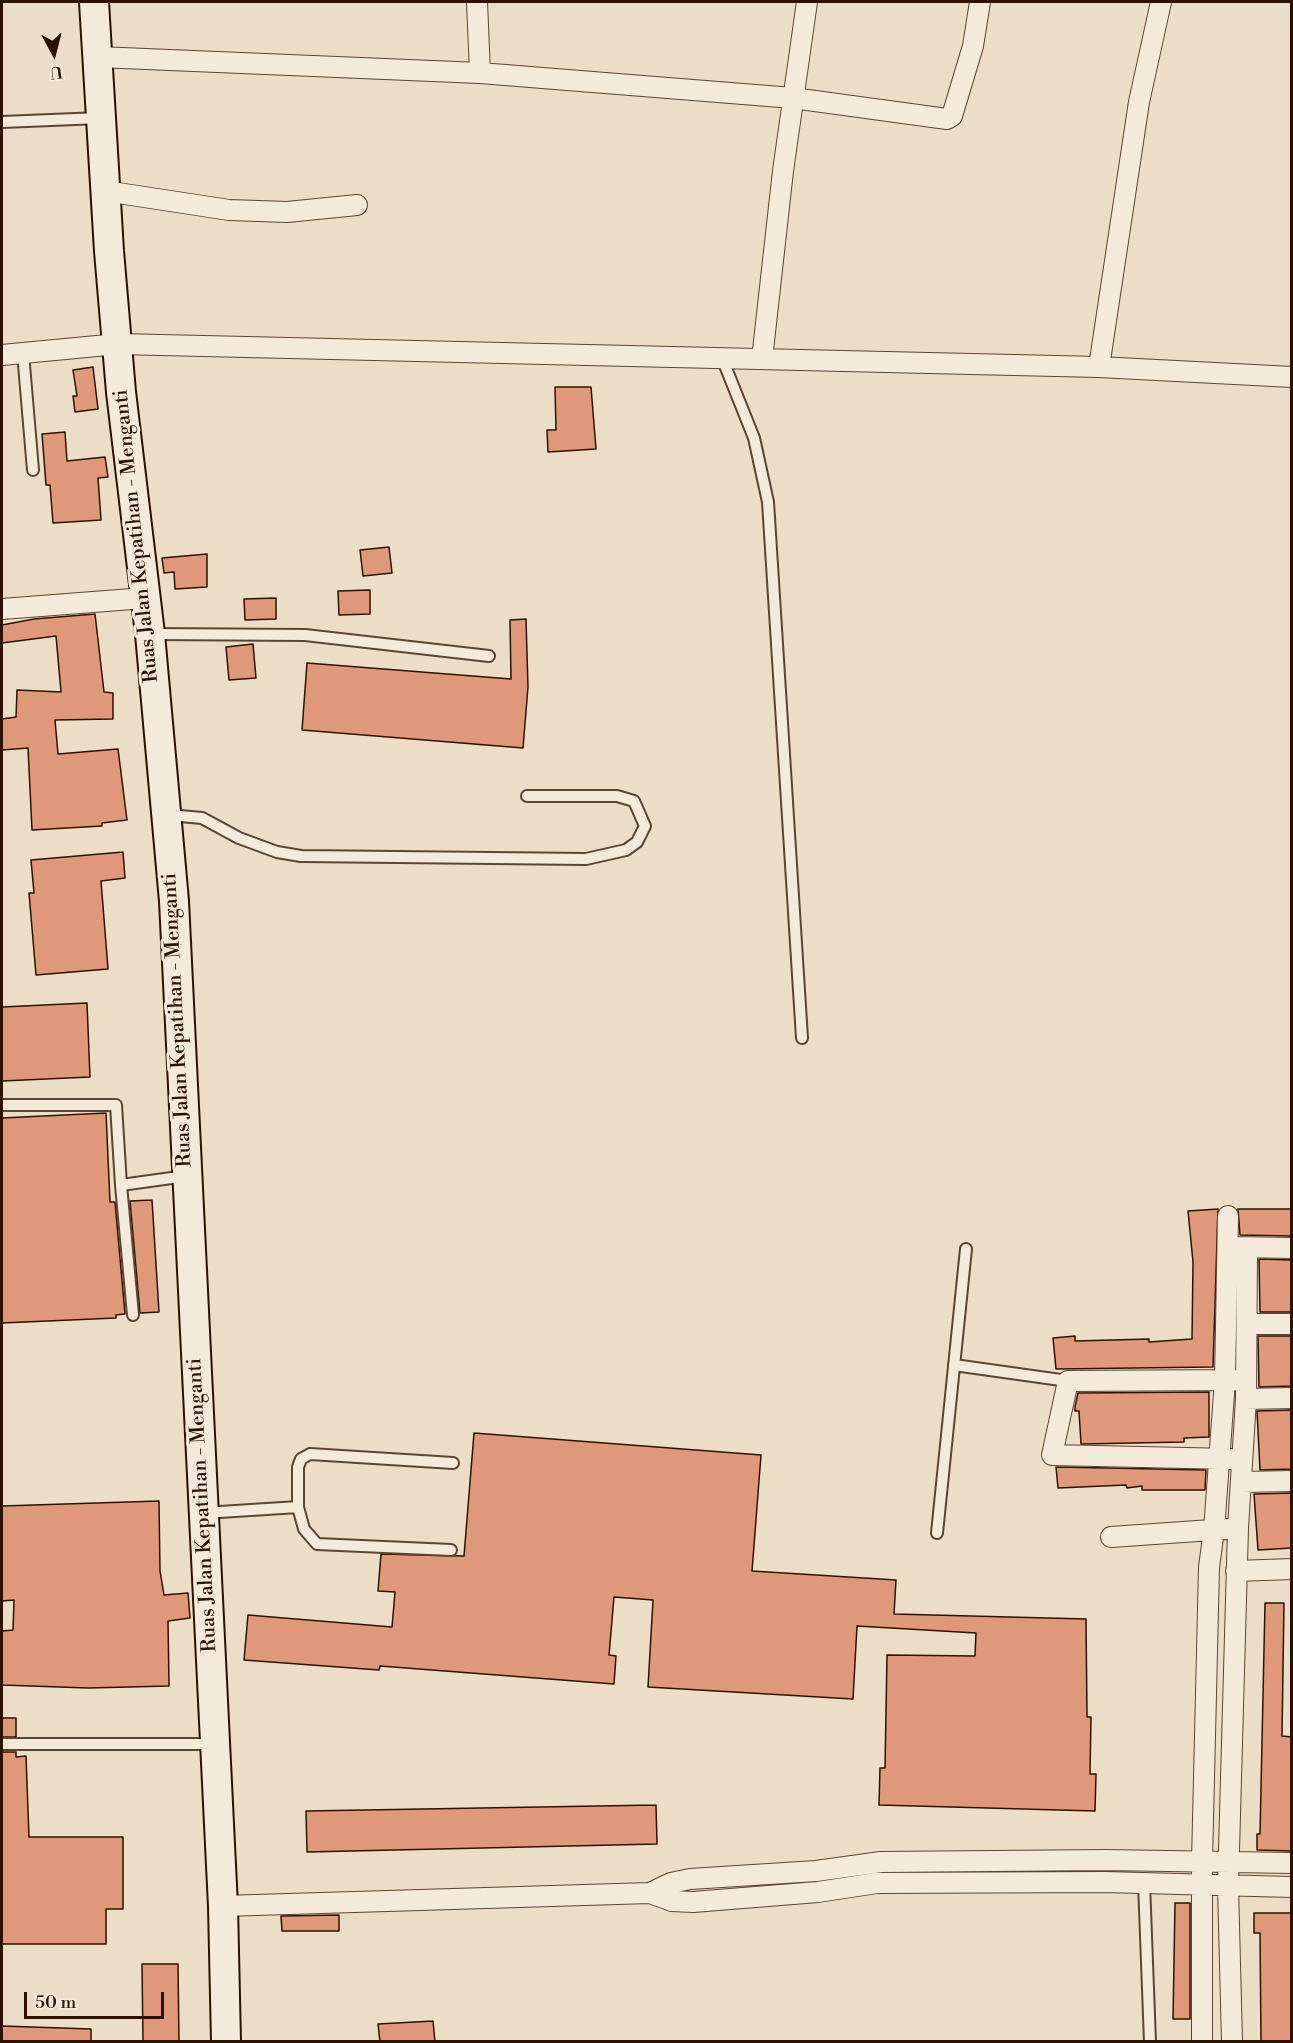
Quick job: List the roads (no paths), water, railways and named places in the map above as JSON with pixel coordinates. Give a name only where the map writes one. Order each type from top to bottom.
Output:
[{"type":"main road","name":"Ruas Jalan Kepatihan - Menganti","points":[[94,2],[105,191],[121,392],[150,634],[174,901],[223,1906],[226,2042]]},
{"type":"street","points":[[477,2],[480,73]]},
{"type":"street","points":[[762,359],[793,98],[807,2]]},
{"type":"street","points":[[98,57],[480,73],[793,98],[947,119],[952,116],[973,46],[980,2]]},
{"type":"street","points":[[1099,367],[1138,102],[1161,2]]},
{"type":"street","points":[[105,191],[229,210],[287,212],[357,205]]},
{"type":"street","points":[[2,355],[118,344],[1099,367],[1292,377]]},
{"type":"street","points":[[2,609],[145,598]]},
{"type":"street","points":[[1228,1216],[1238,1247],[1247,1324],[1242,1482],[1236,1571],[1228,1886],[1232,2042]]},
{"type":"street","points":[[1238,1247],[1292,1248]]},
{"type":"street","points":[[1202,2042],[1202,1862],[1209,1566],[1238,1247]]},
{"type":"street","points":[[1247,1324],[1292,1324]]},
{"type":"street","points":[[1242,1458],[1052,1455],[1068,1381],[1225,1380],[1246,1390],[1292,1398]]},
{"type":"street","points":[[1242,1482],[1292,1481]]},
{"type":"street","points":[[1111,1537],[1238,1528]]},
{"type":"street","points":[[1236,1571],[1292,1569]]},
{"type":"street","points":[[1207,1681],[1234,1681]]},
{"type":"street","points":[[651,1893],[671,1883],[690,1879],[846,1867],[881,1862],[1105,1860],[1292,1863]]},
{"type":"street","points":[[1104,1882],[1105,1860]]},
{"type":"street","points":[[846,1867],[850,1887]]},
{"type":"street","points":[[223,1906],[651,1893],[672,1901],[693,1902],[877,1883],[1104,1882],[1292,1887]]},
{"type":"street","points":[[1202,2008],[1232,2008]]},
{"type":"lane","points":[[2,122],[100,118]]},
{"type":"lane","points":[[23,353],[33,470]]},
{"type":"lane","points":[[722,358],[754,438],[768,502],[802,1038]]},
{"type":"lane","points":[[150,634],[305,635],[489,656]]},
{"type":"lane","points":[[165,815],[202,818],[239,838],[277,852],[301,856],[586,859],[626,850],[637,842],[645,826],[634,801],[617,796],[527,796]]},
{"type":"lane","points":[[2,1105],[116,1105],[133,1315]]},
{"type":"lane","points":[[121,1185],[187,1176]]},
{"type":"lane","points":[[937,1533],[966,1249]]},
{"type":"lane","points":[[954,1365],[1068,1381]]},
{"type":"lane","points":[[451,1550],[317,1544],[304,1529],[298,1507],[298,1467],[302,1459],[310,1454],[453,1462]]},
{"type":"lane","points":[[203,1514],[298,1507]]},
{"type":"lane","points":[[2,1744],[215,1744]]},
{"type":"lane","points":[[1144,1883],[1150,2042]]}]
